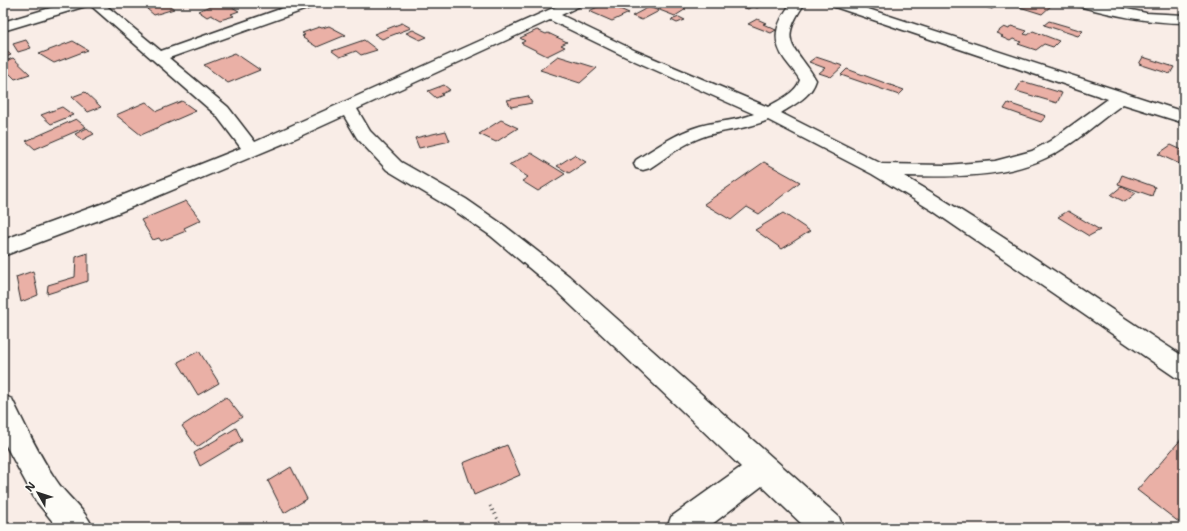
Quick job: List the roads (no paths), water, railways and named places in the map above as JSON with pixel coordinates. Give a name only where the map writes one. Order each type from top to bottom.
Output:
[{"type":"street","points":[[3,27],[81,3]]},
{"type":"street","points":[[95,3],[222,111],[251,149]]},
{"type":"street","points":[[159,57],[310,3]]},
{"type":"street","points":[[3,248],[108,209],[251,149],[281,138],[330,114],[348,108],[575,3]]},
{"type":"street","points":[[643,164],[683,138],[705,130],[747,123],[769,114],[798,95],[806,87],[808,80],[785,46],[783,30],[785,23],[798,3]]},
{"type":"street","points":[[837,3],[913,30],[1184,118]]},
{"type":"street","points":[[1083,3],[1131,15],[1168,19],[1184,19]]},
{"type":"street","points":[[549,14],[631,54],[769,114],[879,170],[940,206],[1184,370]]},
{"type":"street","points":[[879,170],[943,171],[984,168],[1013,163],[1056,145],[1120,98]]},
{"type":"street","points":[[348,108],[363,134],[394,166],[459,204],[498,231],[561,282],[762,469],[828,528]]},
{"type":"street","points":[[3,407],[19,444],[46,491],[78,528]]},
{"type":"street","points":[[682,528],[762,469]]}]
